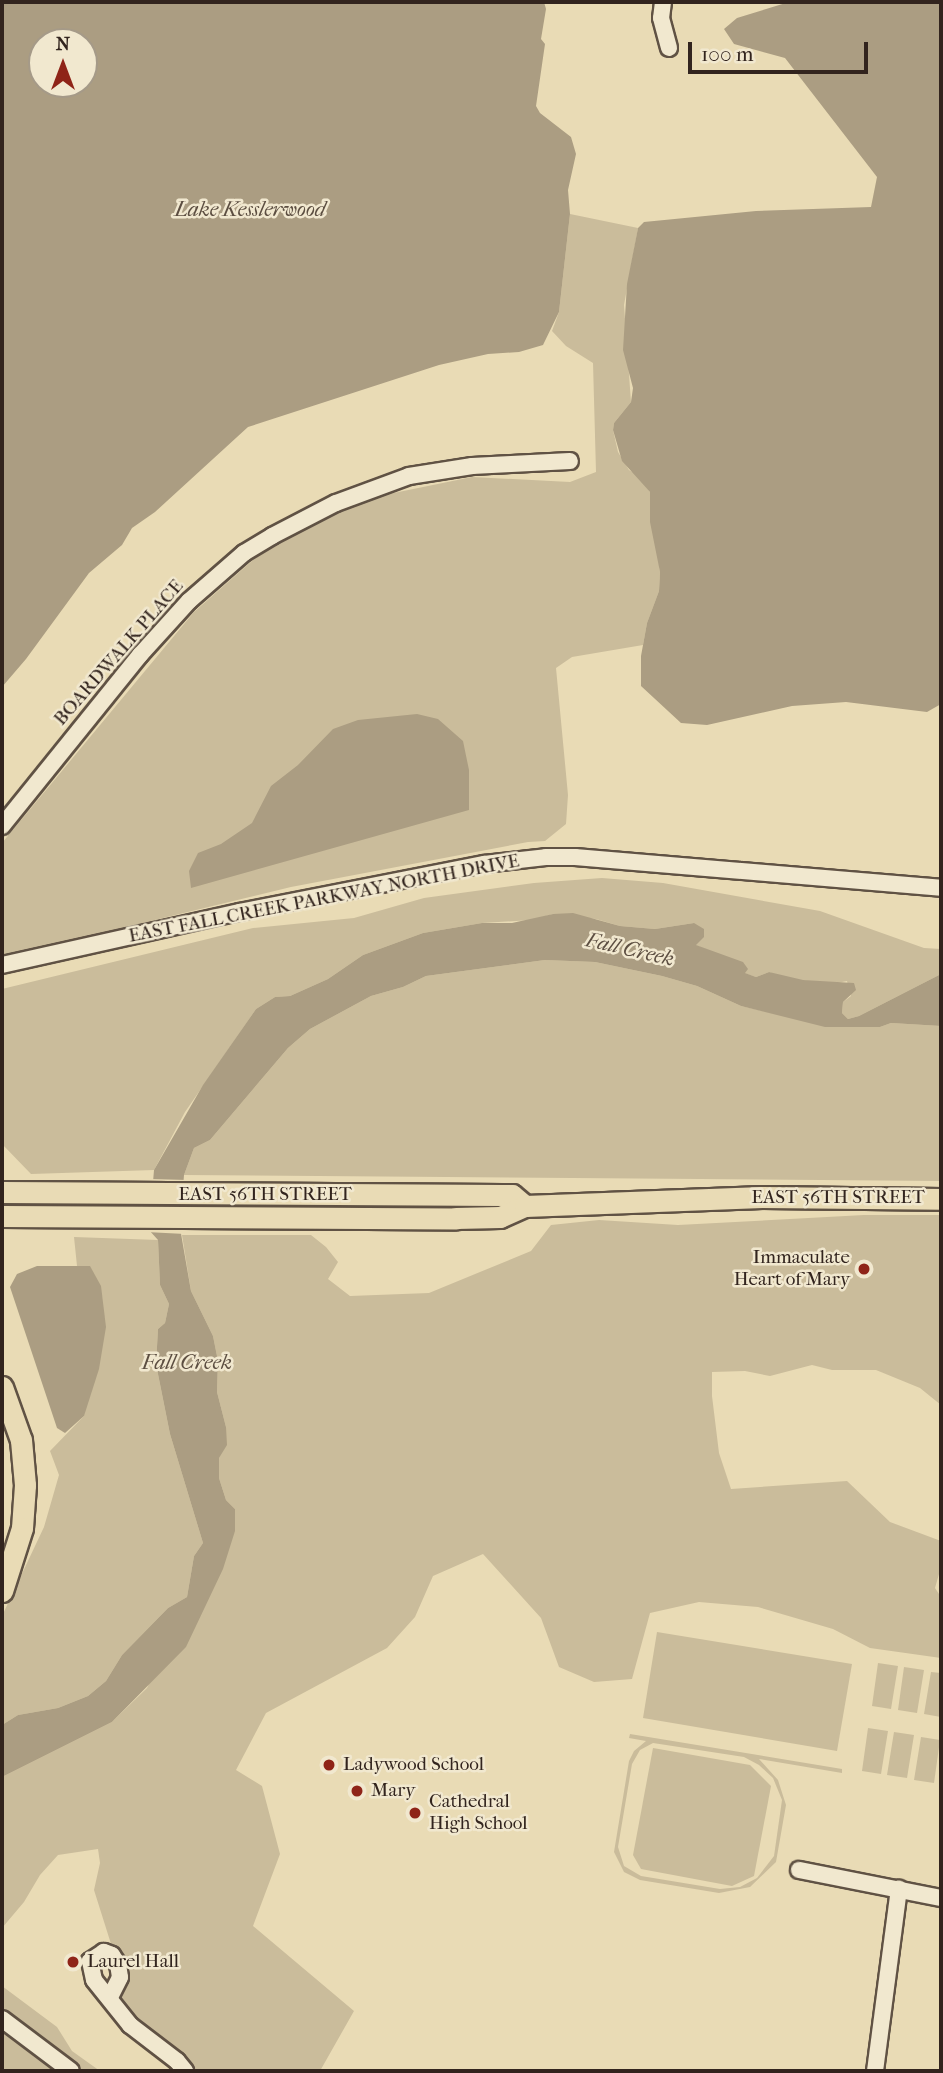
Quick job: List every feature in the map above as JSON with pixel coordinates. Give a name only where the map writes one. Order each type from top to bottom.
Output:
[{"type":"main road","points":[[2,1179],[23,1192]]},
{"type":"main road","name":"EAST 56TH STREET","points":[[2,1192],[512,1195],[525,1206]]},
{"type":"main road","name":"EAST 56TH STREET","points":[[2,1216],[500,1217],[525,1206],[762,1197],[941,1199]]},
{"type":"main road","points":[[2,1387],[21,1440],[25,1485],[22,1528],[2,1591]]},
{"type":"street","points":[[663,2],[662,18],[669,48]]},
{"type":"street","name":"BOARDWALK PLACE","points":[[2,826],[140,655],[189,601],[244,553],[336,503],[410,477],[472,466],[570,461]]},
{"type":"street","name":"EAST FALL CREEK PARKWAY NORTH DRIVE","points":[[2,965],[279,904],[484,864],[546,857],[587,858],[941,888]]},
{"type":"street","points":[[799,1870],[941,1898]]},
{"type":"street","points":[[875,2071],[899,1889]]},
{"type":"street","points":[[110,1997],[113,2006],[130,2025],[177,2061],[185,2071]]},
{"type":"street","points":[[2,2019],[71,2071]]},
{"type":"shaded area","points":[[570,214],[638,228],[624,305],[631,402],[614,423],[613,430],[618,452],[629,470],[639,476],[650,492],[660,572],[659,591],[647,623],[643,645],[572,657],[556,668],[568,795],[566,824],[545,841],[291,887],[2,957],[2,843],[194,612],[253,560],[303,528],[379,496],[472,477],[570,482],[596,472],[593,363],[566,346],[552,331],[559,312]]},
{"type":"shaded area","points":[[602,878],[663,883],[820,911],[924,948],[941,949],[941,974],[848,1019],[842,1013],[843,1002],[851,996],[847,981],[832,984],[784,978],[769,972],[756,977],[744,973],[725,957],[695,945],[694,923],[655,929],[620,926],[596,919],[553,914],[532,920],[482,923],[423,933],[363,955],[328,979],[290,996],[275,997],[256,1009],[185,1112],[154,1170],[31,1174],[2,1144],[2,989],[253,928],[354,918],[424,898],[534,883]]},
{"type":"shaded area","points":[[545,960],[595,962],[662,976],[697,986],[741,1006],[776,1014],[880,1027],[891,1023],[941,1026],[941,1181],[184,1175],[194,1148],[210,1140],[288,1048],[310,1029],[371,996],[403,987],[426,976]]},
{"type":"shaded area","points":[[864,1215],[941,1215],[941,1405],[920,1388],[876,1370],[832,1370],[812,1365],[770,1376],[745,1371],[712,1372],[719,1453],[731,1489],[847,1481],[890,1522],[941,1541],[941,1567],[935,1588],[941,1597],[941,1658],[870,1648],[833,1629],[758,1607],[699,1602],[650,1613],[632,1679],[594,1682],[559,1667],[541,1618],[483,1554],[433,1576],[415,1617],[387,1648],[266,1713],[236,1770],[262,1786],[280,1854],[253,1926],[354,2011],[320,2071],[189,2071],[131,2020],[119,2001],[123,1982],[94,1890],[100,1863],[98,1849],[58,1855],[40,1875],[24,1902],[2,1928],[2,1777],[112,1722],[147,1688],[235,1509],[226,1500],[219,1478],[219,1458],[226,1427],[217,1392],[218,1361],[213,1336],[191,1291],[182,1235],[311,1235],[326,1247],[338,1262],[328,1279],[350,1296],[429,1293],[531,1251],[551,1225],[599,1220],[678,1225]]},
{"type":"shaded area","points":[[74,1237],[158,1240],[160,1285],[169,1304],[165,1323],[158,1329],[156,1364],[170,1434],[203,1543],[194,1556],[187,1597],[168,1608],[122,1655],[106,1681],[88,1696],[58,1708],[18,1715],[2,1725],[2,1616],[44,1527],[59,1475],[50,1451],[84,1416],[90,1266],[77,1266]]},
{"type":"shaded area","points":[[657,1632],[852,1664],[837,1751],[643,1718]]},
{"type":"shaded area","points":[[878,1663],[898,1666],[891,1709],[872,1706]]},
{"type":"shaded area","points":[[904,1667],[924,1670],[917,1713],[898,1710]]},
{"type":"shaded area","points":[[931,1672],[941,1673],[941,1717],[924,1714]]},
{"type":"shaded area","points":[[868,1728],[888,1731],[881,1774],[862,1771]]},
{"type":"shaded area","points":[[894,1732],[914,1735],[907,1778],[887,1775]]},
{"type":"shaded area","points":[[630,1734],[842,1769],[842,1773],[759,1759],[778,1780],[786,1805],[776,1862],[750,1887],[719,1893],[640,1880],[624,1872],[614,1852],[629,1761],[634,1751],[646,1741],[629,1738]],"holes":[[[653,1743],[744,1757],[759,1765],[773,1778],[782,1800],[774,1856],[757,1878],[740,1887],[720,1889],[641,1876],[624,1866],[618,1847],[632,1764],[640,1750]]]},
{"type":"shaded area","points":[[921,1737],[940,1740],[934,1783],[914,1780]]},
{"type":"shaded area","points":[[653,1748],[750,1765],[771,1786],[754,1876],[732,1886],[641,1869],[633,1855]]},
{"type":"shaded area","points":[[2,1986],[57,2027],[72,2051],[100,2071],[2,2071]]},
{"type":"water","name":"Lake Kesslerwood","points":[[2,2],[544,2],[546,9],[541,39],[545,44],[536,106],[540,113],[571,137],[576,154],[568,190],[570,214],[559,312],[543,345],[519,352],[488,354],[439,365],[248,427],[155,512],[132,528],[122,545],[89,573],[2,687]]},
{"type":"water","points":[[789,2],[941,2],[941,704],[927,712],[846,702],[792,706],[707,725],[681,723],[641,686],[641,656],[647,623],[659,591],[660,572],[650,522],[650,492],[622,461],[613,430],[614,423],[631,402],[633,388],[623,350],[627,284],[638,228],[644,222],[756,211],[871,207],[877,177],[785,58],[734,44],[724,29],[737,18]]},
{"type":"water","points":[[417,714],[438,719],[463,741],[469,770],[469,810],[191,888],[189,871],[198,853],[221,844],[252,823],[271,786],[298,765],[333,729],[358,720]]},
{"type":"water","name":"Fall Creek","points":[[573,913],[620,926],[655,929],[694,923],[704,929],[704,937],[696,945],[743,962],[748,969],[745,973],[756,977],[769,972],[803,980],[854,983],[856,990],[843,1002],[842,1013],[848,1019],[941,974],[941,1026],[891,1023],[880,1027],[825,1027],[741,1006],[697,986],[662,976],[595,962],[545,960],[426,976],[403,987],[371,996],[310,1029],[288,1048],[210,1140],[194,1148],[184,1175],[180,1228],[191,1291],[213,1336],[218,1361],[217,1392],[226,1427],[227,1445],[219,1458],[219,1478],[226,1500],[235,1509],[235,1531],[223,1569],[186,1647],[112,1722],[2,1777],[2,1725],[18,1715],[58,1708],[88,1696],[106,1681],[122,1655],[168,1608],[187,1597],[194,1556],[203,1543],[170,1434],[156,1364],[158,1329],[165,1323],[169,1304],[160,1285],[158,1240],[149,1230],[154,1170],[203,1085],[256,1009],[275,997],[290,996],[328,979],[363,955],[423,933],[482,923],[512,923],[553,914]]},
{"type":"water","points":[[37,1266],[90,1266],[101,1286],[106,1327],[99,1369],[84,1416],[65,1433],[57,1428],[10,1287],[17,1274]]},
{"type":"pier","points":[[150,1179],[187,1180],[185,1234],[146,1232]]},
{"type":"place","name":"Immaculate Heart of Mary","points":[[864,1269]]},
{"type":"place","name":"Ladywood School","points":[[329,1765]]},
{"type":"place","name":"Mary","points":[[357,1791]]},
{"type":"place","name":"Cathedral High School","points":[[415,1813]]},
{"type":"place","name":"Laurel Hall","points":[[73,1962]]}]
